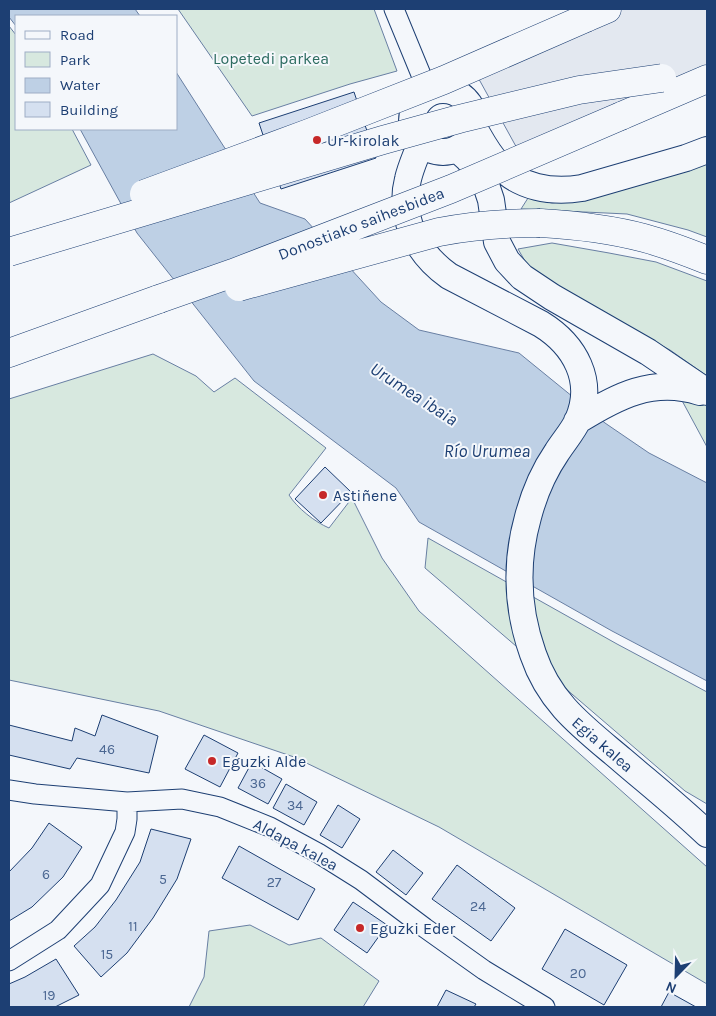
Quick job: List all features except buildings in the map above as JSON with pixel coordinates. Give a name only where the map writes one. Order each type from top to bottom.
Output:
[{"type":"highway","points":[[9,240],[148,193],[310,133],[444,80],[607,9]]},
{"type":"highway","points":[[9,252],[459,118],[579,90],[662,78],[707,75]]},
{"type":"highway","name":"Donostiako saihesbidea","points":[[9,353],[242,269],[451,189],[707,79]]},
{"type":"highway","points":[[159,299],[204,297],[439,232],[502,223],[575,225],[610,230],[645,238],[707,260]]},
{"type":"street","points":[[394,9],[429,94]]},
{"type":"street","points":[[447,91],[456,93],[464,98],[470,106],[474,114],[474,128],[465,143],[457,149],[448,152],[438,151],[428,148],[421,142],[413,125],[413,116],[421,100],[429,94],[447,91]]},
{"type":"street","points":[[474,128],[497,164],[508,174],[522,182],[551,190],[582,188],[686,158],[707,150]]},
{"type":"street","points":[[421,142],[408,179],[406,192],[408,220],[419,245],[428,257],[450,276],[552,330],[571,350],[579,364],[585,394],[577,421]]},
{"type":"street","points":[[457,149],[468,158],[484,179],[490,200],[497,242],[507,261],[522,277],[648,352],[707,393]]},
{"type":"street","points":[[577,421],[602,405],[630,393],[652,387],[688,388],[707,393]]},
{"type":"street","name":"Egia kalea","points":[[577,421],[546,471],[535,493],[528,517],[522,545],[519,582],[526,633],[541,673],[551,692],[567,712],[707,834]]},
{"type":"street","name":"Aldapa kalea","points":[[9,790],[127,802],[182,799],[220,808],[270,827],[318,853],[361,880],[484,970],[545,1007]]},
{"type":"street","points":[[9,960],[58,930],[100,885],[125,832],[127,802]]},
{"type":"green space","name":"Lopetedi parkea","points":[[178,9],[374,9],[397,71],[350,84],[252,116]]},
{"type":"green space","points":[[9,26],[15,34],[15,130],[73,130],[91,165],[9,203]]},
{"type":"green space","points":[[707,162],[707,237],[627,214],[521,209],[528,198],[552,203],[597,197]]},
{"type":"green space","points":[[552,243],[656,262],[707,281],[707,376],[670,350],[598,312],[529,268],[518,249]]},
{"type":"green space","points":[[153,354],[196,376],[214,392],[235,378],[326,448],[289,495],[301,510],[329,528],[352,498],[382,558],[419,611],[707,867],[707,984],[439,827],[294,757],[159,711],[9,680],[9,399]]},
{"type":"green space","points":[[679,395],[707,405],[707,447]]},
{"type":"green space","points":[[428,538],[707,692],[707,804],[685,791],[425,568]]},
{"type":"green space","points":[[250,925],[289,945],[321,938],[379,981],[363,1007],[189,1007],[204,977],[209,931]]},
{"type":"shaded area","points":[[617,9],[707,9],[707,78],[524,161],[475,72]]},
{"type":"water","points":[[9,9],[135,9],[139,15],[15,15],[15,25],[9,17]]},
{"type":"water","name":"Río Urumea","points":[[178,75],[260,203],[305,219],[381,302],[419,330],[519,353],[605,423],[649,453],[707,483],[707,681],[612,631],[419,522],[396,488],[254,381],[137,233],[81,130],[178,130]]},
{"type":"place","name":"Ur-kirolak","points":[[317,140]]},
{"type":"place","name":"Astiñene","points":[[323,495]]},
{"type":"place","name":"Eguzki Alde","points":[[212,761]]},
{"type":"place","name":"Eguzki Eder","points":[[360,928]]},
{"type":"water label","name":"Urumea ibaia","points":[[414,394]]}]
